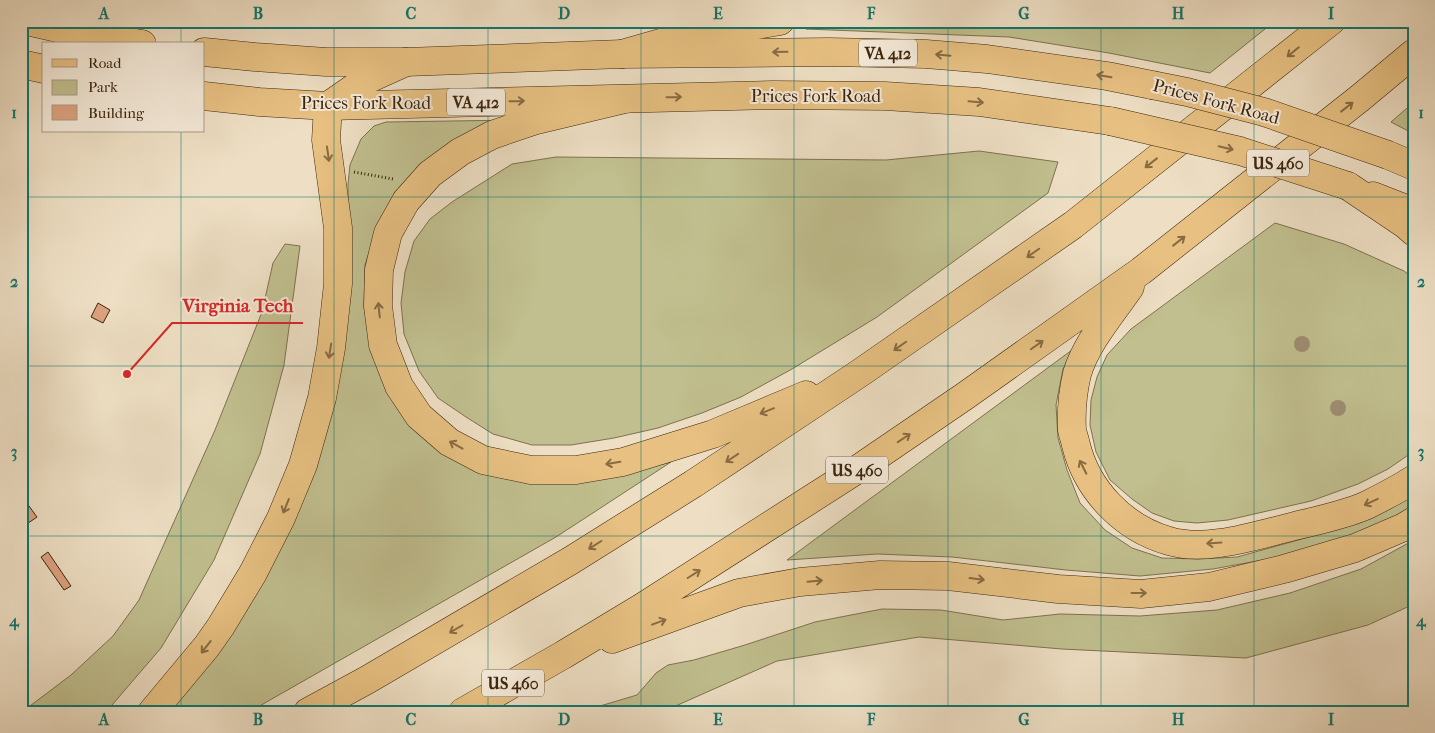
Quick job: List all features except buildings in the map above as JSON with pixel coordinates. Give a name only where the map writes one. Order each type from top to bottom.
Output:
[{"type":"main road","points":[[27,21],[92,36],[130,42]]},
{"type":"main road","points":[[622,54],[671,40],[780,21]]},
{"type":"main road","points":[[308,712],[367,680],[570,562],[693,484],[860,373],[1073,225],[1331,21]]},
{"type":"main road","name":"Prices Fork Road","points":[[205,52],[326,62],[406,62],[622,54],[830,52],[926,54],[996,60],[1107,76],[1186,92],[1264,112],[1388,155],[1414,166]]},
{"type":"main road","name":"US 460","points":[[463,712],[650,603],[858,469],[965,396],[1141,271],[1414,53]]},
{"type":"main road","points":[[152,712],[207,646],[253,573],[281,518],[302,465],[322,398],[331,348],[338,284],[338,228],[326,140],[328,106],[364,80],[406,62]]},
{"type":"main road","points":[[21,64],[42,69]]},
{"type":"main road","name":"Prices Fork Road","points":[[205,96],[259,102],[328,106],[773,95],[885,96],[979,102],[1110,121],[1240,151],[1348,186],[1414,212]]},
{"type":"main road","points":[[625,98],[533,121],[492,135],[460,152],[430,174],[406,200],[388,233],[379,270],[378,306],[383,345],[399,386],[420,416],[449,442],[483,460],[531,470],[576,470],[623,462],[713,434],[860,373]]},
{"type":"main road","points":[[1348,186],[1414,232]]},
{"type":"main road","points":[[1141,271],[1090,344],[1078,373],[1073,403],[1072,431],[1080,460],[1096,490],[1118,514],[1143,531],[1169,541],[1195,544],[1231,542],[1316,521],[1366,505],[1414,479]]},
{"type":"main road","points":[[563,655],[739,593],[800,582],[880,575],[948,576],[1058,590],[1141,594],[1209,587],[1284,569],[1354,548],[1414,521]]},
{"type":"path","points":[[350,171],[400,180]]},
{"type":"green space","points":[[853,21],[1275,21],[1210,73],[1109,53],[1009,37],[806,29]]},
{"type":"green space","points":[[1414,102],[1414,134],[1391,122]]},
{"type":"green space","points":[[517,120],[426,163],[395,192],[378,225],[365,265],[364,306],[371,349],[444,453],[628,473],[671,462],[556,537],[249,712],[165,712],[264,581],[349,284],[348,184],[350,165],[361,139],[374,126],[386,122]]},
{"type":"green space","points":[[979,151],[1058,162],[1048,193],[877,317],[792,369],[741,397],[658,428],[571,445],[532,445],[493,434],[438,398],[419,371],[404,334],[401,303],[405,272],[414,241],[430,219],[452,202],[512,164],[556,157],[886,160]]},
{"type":"green space","points":[[1275,223],[1344,244],[1404,271],[1414,279],[1414,451],[1388,469],[1358,484],[1311,501],[1228,520],[1197,523],[1174,521],[1152,513],[1110,480],[1096,452],[1090,425],[1091,400],[1097,377],[1107,355],[1131,329]]},
{"type":"green space","points":[[285,244],[300,246],[284,365],[260,454],[214,560],[161,648],[106,712],[22,712],[71,675],[113,636],[139,600],[215,430],[262,312],[273,263]]},
{"type":"green space","points":[[1072,350],[1063,369],[1056,405],[1058,438],[1067,470],[1080,503],[1105,530],[1132,548],[1162,558],[1237,557],[1320,534],[1414,494],[1414,508],[1350,538],[1279,557],[1213,569],[1140,576],[952,557],[877,554],[787,560]]},
{"type":"green space","points":[[1414,540],[1414,604],[1368,625],[1246,658],[1062,649],[919,637],[777,661],[662,712],[589,712],[600,706],[637,695],[656,673],[668,665],[694,660],[815,622],[882,609],[941,610],[1003,620],[1060,614],[1140,616],[1217,610],[1290,593],[1361,569]]},
{"type":"place","name":"Virginia Tech","points":[[127,374]]}]
